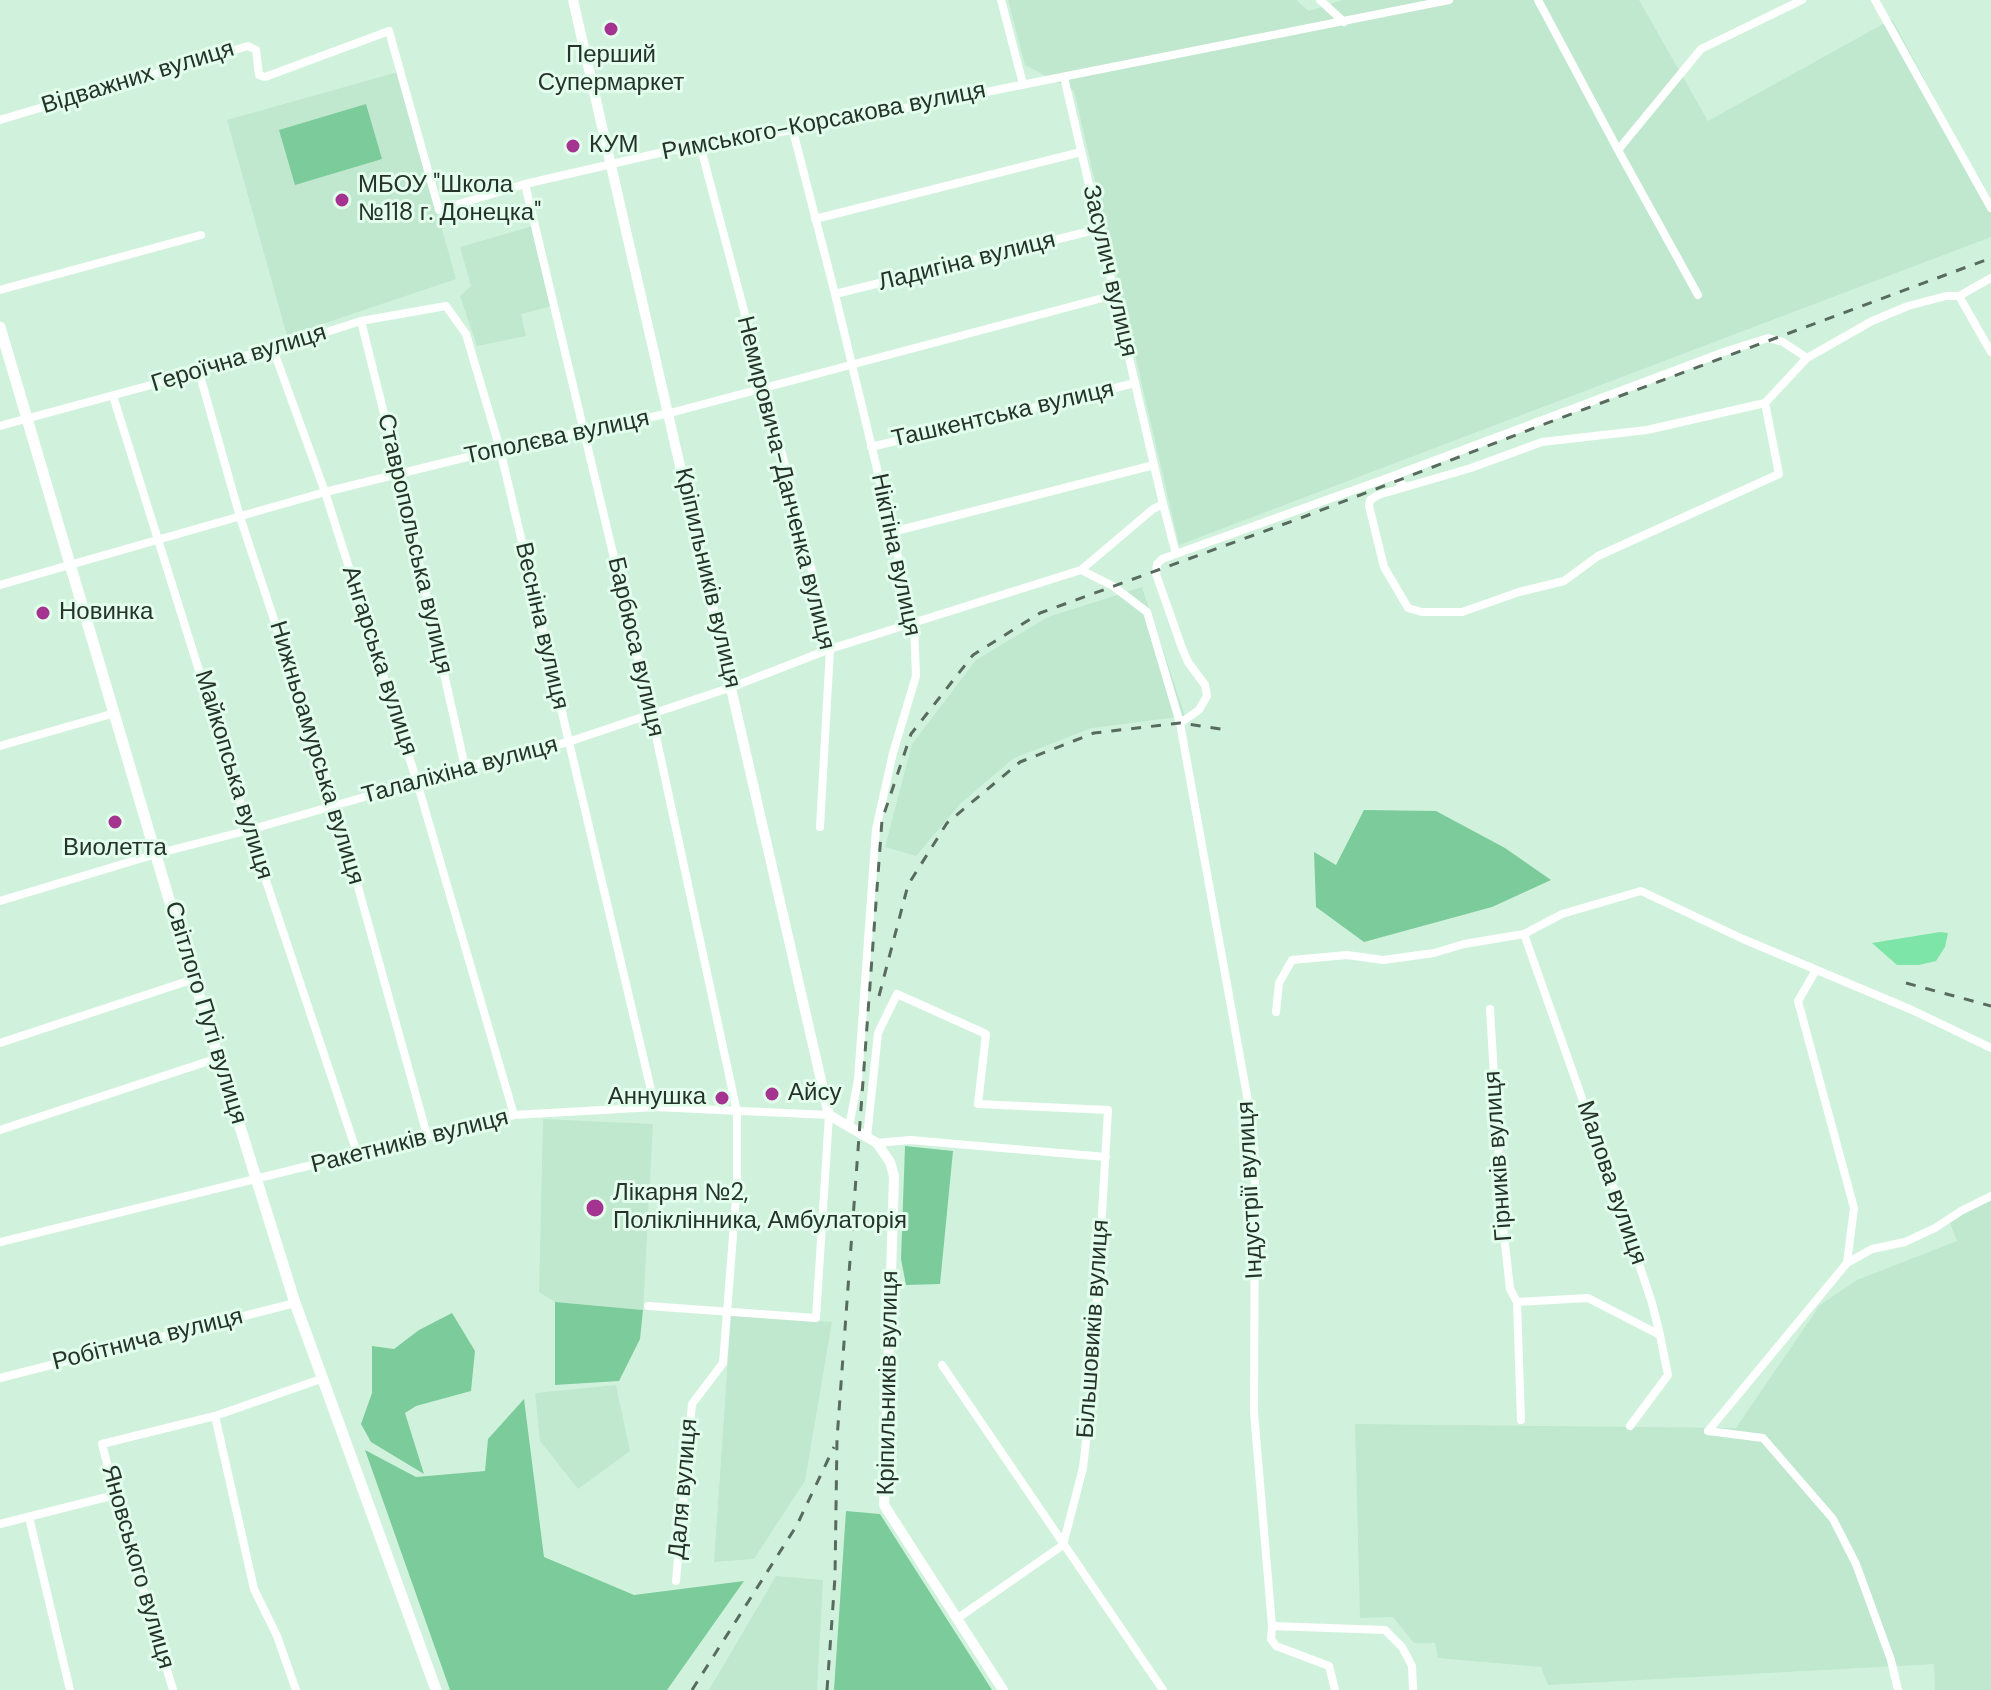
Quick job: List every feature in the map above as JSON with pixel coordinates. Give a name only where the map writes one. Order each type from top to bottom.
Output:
[{"type":"main road","name":"Світлого Путі вулиця","points":[[0,327],[156,854],[295,1303],[436,1690]]},
{"type":"street","name":"Кріпильників вулиця","points":[[573,0],[829,1115]]},
{"type":"street","points":[[1001,0],[1023,84]]},
{"type":"street","points":[[1320,0],[1344,22]]},
{"type":"street","name":"Римського-Корсакова вулиця","points":[[439,210],[525,184],[700,145],[793,131],[1449,0]]},
{"type":"street","points":[[1538,0],[1698,295]]},
{"type":"street","points":[[1618,150],[1701,49],[1802,0]]},
{"type":"street","points":[[1875,0],[1991,208]]},
{"type":"street","name":"Відважних вулиця","points":[[0,120],[248,46],[256,50],[259,75],[265,77],[389,31],[439,210]]},
{"type":"street","name":"Засулич вулиця","points":[[1064,77],[1176,554]]},
{"type":"street","name":"Нікітіна вулиця","points":[[793,131],[914,623],[916,676],[893,753],[876,829],[858,1080],[849,1127]]},
{"type":"street","name":"Немировича-Данченка вулиця","points":[[700,145],[803,533],[830,649],[820,827]]},
{"type":"street","points":[[815,219],[1081,152]]},
{"type":"street","name":"Барбюса вулиця","points":[[525,184],[651,713],[737,1112]]},
{"type":"street","name":"Ладигіна вулиця","points":[[835,294],[1099,229]]},
{"type":"street","points":[[0,290],[201,235]]},
{"type":"street","points":[[1765,403],[1779,474],[1598,556],[1564,581],[1519,592],[1462,612],[1422,612],[1408,608],[1384,567],[1372,526],[1370,500],[1542,442],[1647,430],[1765,403],[1807,358],[1872,321],[1908,306],[1946,296],[1959,296],[1991,278]]},
{"type":"street","name":"Тополєва вулиця","points":[[0,585],[325,492],[500,449],[670,413],[1114,295]]},
{"type":"street","points":[[1959,296],[1991,352]]},
{"type":"street","name":"Героїчна вулиця","points":[[0,426],[199,372],[361,321],[446,306],[466,334]]},
{"type":"street","name":"Ставропольська вулиця","points":[[361,321],[465,767]]},
{"type":"street","name":"Весніна вулиця","points":[[466,334],[500,449],[655,1107]]},
{"type":"street","points":[[1180,723],[1199,710],[1207,696],[1205,685],[1182,648],[1156,574],[1157,564],[1162,559],[1768,338],[1783,342],[1807,358]]},
{"type":"street","name":"Ангарська вулиця","points":[[273,349],[325,492],[417,782],[514,1115]]},
{"type":"street","name":"Нижньоамурська вулиця","points":[[199,372],[240,517],[335,804],[427,1135]]},
{"type":"street","name":"Ташкентська вулиця","points":[[871,447],[1135,383]]},
{"type":"street","name":"Майкопська вулиця","points":[[113,396],[161,541],[249,830],[357,1153]]},
{"type":"street","points":[[892,532],[1154,465]]},
{"type":"street","points":[[1393,476],[1405,487]]},
{"type":"street","points":[[1081,570],[1163,504]]},
{"type":"street","name":"Талаліхіна вулиця","points":[[0,901],[465,767],[568,742],[732,687],[830,649],[1081,570]]},
{"type":"street","name":"Індустрії вулиця","points":[[1081,570],[1113,586],[1147,612],[1180,723],[1255,1155],[1254,1412],[1272,1626]]},
{"type":"street","points":[[0,746],[115,713]]},
{"type":"street","points":[[1276,1012],[1279,983],[1292,960],[1347,955],[1383,960],[1434,953],[1464,944],[1524,934],[1562,914],[1641,891],[1991,1048]]},
{"type":"street","name":"Малова вулиця","points":[[1524,934],[1618,1200],[1660,1335],[1668,1375],[1630,1426]]},
{"type":"street","points":[[1816,970],[1798,1001],[1854,1208],[1847,1263]]},
{"type":"street","points":[[0,1043],[194,979]]},
{"type":"street","name":"Більшовиків вулиця","points":[[872,1140],[878,1033],[897,994],[986,1034],[978,1104],[1108,1110],[1091,1400],[1083,1468],[1063,1545]]},
{"type":"street","name":"Гірників вулиця","points":[[1490,1009],[1503,1226],[1510,1289],[1517,1302],[1521,1420]]},
{"type":"street","points":[[0,1130],[218,1058]]},
{"type":"street","name":"Ракетників вулиця","points":[[0,1242],[514,1115],[655,1107],[829,1115]]},
{"type":"street","name":"Даля вулиця","points":[[676,1581],[692,1404],[723,1363],[737,1185],[737,1112]]},
{"type":"street","points":[[648,1306],[816,1318],[829,1115],[872,1140],[910,1140],[1106,1157]]},
{"type":"street","name":"Кріпильників вулиця","points":[[872,1140],[890,1162],[894,1176],[884,1505],[1003,1690]]},
{"type":"street","points":[[1898,1690],[1891,1660],[1856,1564],[1833,1519],[1763,1438],[1708,1431],[1847,1263],[1872,1249],[1905,1242],[1991,1196]]},
{"type":"street","points":[[1517,1302],[1588,1298],[1660,1335]]},
{"type":"street","name":"Робітнича вулиця","points":[[0,1378],[295,1303]]},
{"type":"street","points":[[942,1365],[1163,1690]]},
{"type":"street","points":[[296,1690],[277,1636],[254,1589],[215,1416],[321,1379]]},
{"type":"street","name":"Яновського вулиця","points":[[173,1690],[102,1444],[215,1416]]},
{"type":"street","points":[[0,1524],[115,1495]]},
{"type":"street","points":[[29,1517],[70,1690]]},
{"type":"street","points":[[958,1618],[1063,1545]]},
{"type":"street","points":[[1335,1690],[1329,1666],[1276,1646],[1271,1639],[1272,1626],[1385,1630],[1402,1647],[1412,1666],[1413,1690]]},
{"type":"shaded area","points":[[1008,0],[1296,0],[1309,11],[1342,0],[1639,0],[1708,121],[1892,19],[1991,202],[1991,237],[1179,545],[1074,91],[1025,65]]},
{"type":"shaded area","name":"МБОУ \"Школа №118 г. Донецка\"","points":[[398,72],[456,279],[287,336],[227,120]]},
{"type":"shaded area","points":[[366,104],[382,159],[295,185],[279,130]]},
{"type":"shaded area","points":[[533,226],[552,306],[521,314],[526,336],[477,346],[460,296],[471,286],[460,247]]},
{"type":"shaded area","points":[[1142,587],[1185,716],[1092,728],[1014,758],[961,803],[916,856],[885,847],[912,744],[976,660],[1048,617]]},
{"type":"shaded area","points":[[1364,810],[1436,811],[1505,848],[1551,880],[1492,907],[1364,942],[1316,907],[1314,852],[1336,865]]},
{"type":"shaded area","points":[[1948,933],[1945,947],[1936,961],[1919,965],[1897,965],[1872,943]]},
{"type":"shaded area","name":"Лікарня №2, Поліклінника, Амбулаторія","points":[[543,1119],[653,1124],[643,1310],[555,1302],[539,1292]]},
{"type":"shaded area","points":[[905,1146],[953,1151],[940,1284],[906,1285],[901,1259]]},
{"type":"shaded area","points":[[1991,1193],[1991,1690],[1935,1690],[1934,1664],[1548,1685],[1541,1667],[1438,1658],[1435,1643],[1414,1643],[1393,1617],[1360,1618],[1355,1424],[1736,1428],[1820,1305],[1857,1280],[1957,1241],[1949,1221]]},
{"type":"shaded area","points":[[555,1302],[643,1310],[640,1339],[619,1381],[555,1385]]},
{"type":"shaded area","points":[[452,1313],[475,1351],[471,1391],[416,1406],[405,1413],[424,1474],[371,1442],[361,1424],[372,1393],[372,1346],[394,1349],[419,1330]]},
{"type":"shaded area","points":[[731,1314],[832,1322],[805,1481],[754,1559],[714,1562]]},
{"type":"shaded area","points":[[616,1385],[630,1451],[578,1489],[540,1441],[535,1393]]},
{"type":"shaded area","points":[[524,1399],[544,1557],[634,1595],[744,1581],[667,1690],[450,1690],[365,1450],[416,1477],[485,1471],[488,1439]]},
{"type":"shaded area","points":[[846,1511],[880,1514],[992,1690],[834,1690]]},
{"type":"shaded area","points":[[776,1576],[823,1580],[817,1690],[709,1690]]},
{"type":"railway","points":[[827,1690],[835,1577],[837,1439],[882,820],[911,734],[973,655],[1040,613],[1991,258]]},
{"type":"railway","points":[[879,996],[908,885],[947,823],[1020,762],[1094,733],[1180,723],[1221,729]]},
{"type":"railway","points":[[1906,983],[1991,1006]]},
{"type":"railway","points":[[692,1690],[797,1525],[834,1447]]},
{"type":"place","name":"Перший Супермаркет","points":[[611,29]]},
{"type":"place","name":"КУМ","points":[[573,146]]},
{"type":"place","name":"МБОУ \"Школа №118 г. Донецка\"","points":[[342,200]]},
{"type":"place","name":"Новинка","points":[[43,613]]},
{"type":"place","name":"Виолетта","points":[[115,822]]},
{"type":"place","name":"Айсу","points":[[772,1094]]},
{"type":"place","name":"Аннушка","points":[[722,1098]]},
{"type":"place","name":"Лікарня №2, Поліклінника, Амбулаторія","points":[[595,1208]]}]
